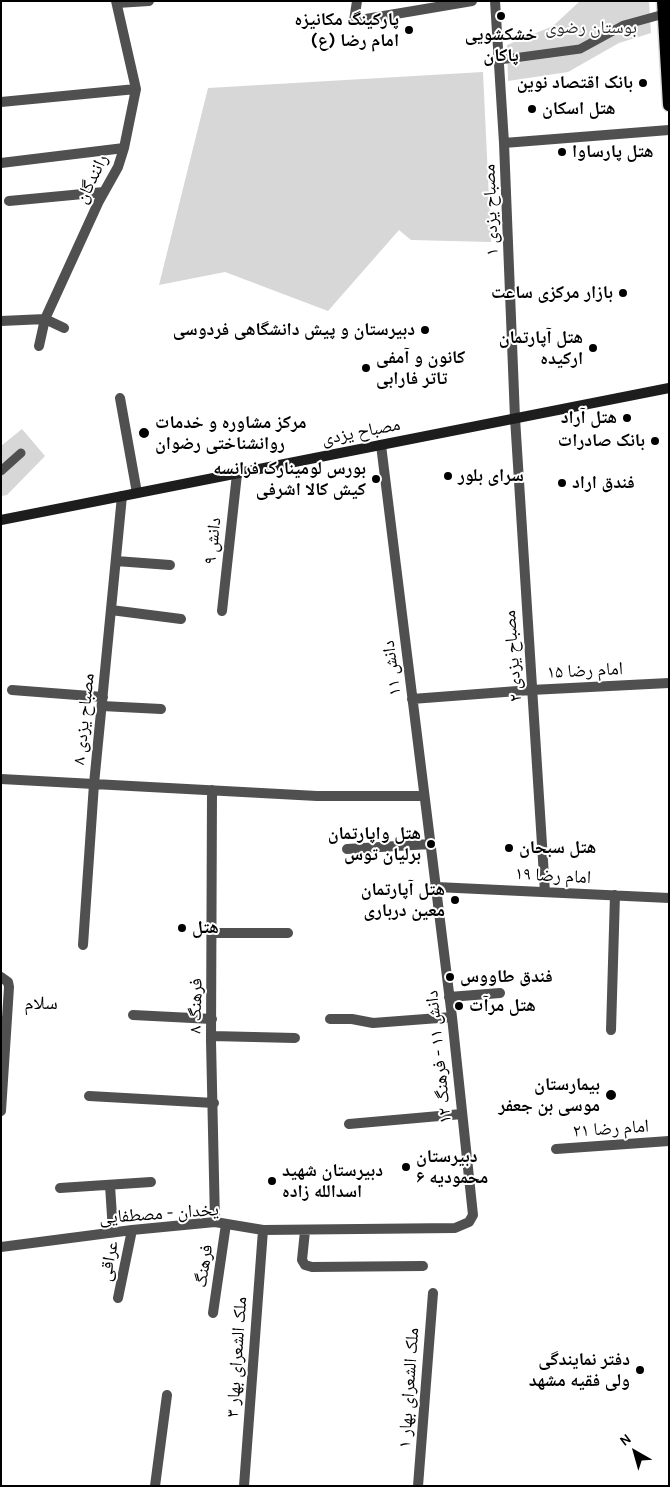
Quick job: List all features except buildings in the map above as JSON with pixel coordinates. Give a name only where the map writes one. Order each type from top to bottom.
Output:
[{"type":"main road","points":[[663,8],[669,105]]},
{"type":"main road","name":"مصباح یزدی","points":[[1,520],[669,388]]},
{"type":"street","points":[[116,2],[149,1]]},
{"type":"street","points":[[357,1],[354,21],[472,1]]},
{"type":"street","name":"مصباح یزدی ۱","points":[[495,1],[504,143],[515,418]]},
{"type":"street","name":"رانندگان","points":[[39,346],[45,319],[104,192],[118,167],[124,148],[136,89],[116,2]]},
{"type":"street","points":[[499,60],[580,49],[624,25],[663,8]]},
{"type":"street","points":[[1,102],[136,89]]},
{"type":"street","points":[[504,143],[669,130]]},
{"type":"street","points":[[1,163],[124,148]]},
{"type":"street","points":[[9,201],[104,192]]},
{"type":"street","points":[[1,321],[45,319],[64,328]]},
{"type":"street","points":[[120,398],[137,493]]},
{"type":"street","name":"مصباح یزدی ۲","points":[[515,418],[545,892]]},
{"type":"street","name":"دانش ۱۱","points":[[381,445],[436,887]]},
{"type":"street","points":[[1,471],[21,453]]},
{"type":"street","name":"دانش ۹","points":[[222,611],[236,474]]},
{"type":"street","name":"مصباح یزدی ۸","points":[[83,945],[94,784],[122,496]]},
{"type":"street","points":[[116,561],[170,565]]},
{"type":"street","points":[[111,610],[181,619]]},
{"type":"street","name":"امام رضا ۱۵","points":[[412,699],[532,690],[669,683]]},
{"type":"street","points":[[12,690],[161,709]]},
{"type":"street","points":[[1,779],[317,796],[424,796]]},
{"type":"street","name":"فرهنگ ۸","points":[[212,790],[212,1036],[215,1222]]},
{"type":"street","points":[[347,849],[430,844]]},
{"type":"street","name":"امام رضا ۱۹","points":[[436,887],[669,898]]},
{"type":"street","name":"دانش ۱۱ - فرهنگ ۱۲","points":[[436,887],[473,1214],[469,1222]]},
{"type":"street","points":[[611,1030],[615,895]]},
{"type":"street","points":[[212,933],[288,933]]},
{"type":"street","points":[[1,1111],[9,987],[5,979]]},
{"type":"street","points":[[449,998],[500,993]]},
{"type":"street","points":[[133,1015],[212,1019]]},
{"type":"street","points":[[330,1019],[373,1023],[452,1017]]},
{"type":"street","points":[[212,1036],[295,1038]]},
{"type":"street","points":[[89,1096],[214,1102]]},
{"type":"street","points":[[349,1124],[462,1114]]},
{"type":"street","name":"امام رضا ۲۱","points":[[556,1149],[669,1141]]},
{"type":"street","points":[[60,1188],[151,1182]]},
{"type":"street","points":[[110,1185],[113,1232]]},
{"type":"street","name":"یخدان - مصطفایی","points":[[1,1247],[113,1232],[215,1222],[263,1230],[305,1231],[455,1228],[469,1222]]},
{"type":"street","name":"فرهنگ","points":[[213,1313],[226,1224]]},
{"type":"street","name":"عراقی","points":[[118,1298],[132,1230]]},
{"type":"street","name":"ملک الشعرای بهار ۳","points":[[244,1486],[263,1230]]},
{"type":"street","points":[[305,1231],[302,1260],[305,1265],[312,1267],[423,1266]]},
{"type":"street","name":"ملک الشعرای بهار ۱","points":[[418,1486],[433,1293]]},
{"type":"street","points":[[155,1486],[167,1394]]},
{"type":"green space","name":"بوستان رضوی","points":[[580,1],[649,1],[651,33],[619,43],[568,72],[508,81],[507,45],[553,26]]},
{"type":"green space","points":[[483,72],[491,242],[411,240],[399,230],[328,311],[225,272],[159,285],[208,88]]},
{"type":"green space","points":[[22,429],[45,456],[7,495],[1,496],[1,446]]},
{"type":"place","name":"خشکشویی پاکان","points":[[501,16]]},
{"type":"place","name":"پارکینگ مکانیزه امام رضا (ع)","points":[[409,30]]},
{"type":"place","name":"بانک اقتصاد نوین","points":[[643,83]]},
{"type":"place","name":"هتل اسکان","points":[[532,109]]},
{"type":"place","name":"هتل پارساوا","points":[[562,152]]},
{"type":"place","name":"بازار مرکزی ساعت","points":[[623,293]]},
{"type":"place","name":"دبیرستان و پیش دانشگاهی فردوسی","points":[[425,330]]},
{"type":"place","name":"هتل آپارتمان ارکیده","points":[[593,348]]},
{"type":"place","name":"کانون و آمفی تاتر فارابی","points":[[366,368]]},
{"type":"place","name":"هتل آراد","points":[[627,418]]},
{"type":"place","name":"مرکز مشاوره و خدمات روانشناختی رضوان","points":[[144,433]]},
{"type":"place","name":"بانک صادرات","points":[[655,441]]},
{"type":"place","name":"سرای بلور","points":[[448,476]]},
{"type":"place","name":"بورس لومینارک فرانسه کیش کالا اشرفی","points":[[376,479]]},
{"type":"place","name":"فندق اراد","points":[[562,483]]},
{"type":"place","name":"هتل واپارتمان برلیان توس","points":[[431,844]]},
{"type":"place","name":"هتل سبحان","points":[[509,848]]},
{"type":"place","name":"هتل آپارتمان معین درباری","points":[[455,900]]},
{"type":"place","name":"هتل","points":[[182,928]]},
{"type":"place","name":"فندق طاووس","points":[[450,977]]},
{"type":"place","name":"هتل مرآت","points":[[459,1006]]},
{"type":"place","name":"بیمارستان موسی بن جعفر","points":[[611,1095]]},
{"type":"place","name":"دبیرستان محمودیه ۶","points":[[406,1167]]},
{"type":"place","name":"دبیرستان شهید اسدالله زاده","points":[[272,1181]]},
{"type":"place","name":"دفتر نمایندگی ولی فقیه مشهد","points":[[640,1370]]},
{"type":"district","name":"سلام","points":[[41,1004]]}]
